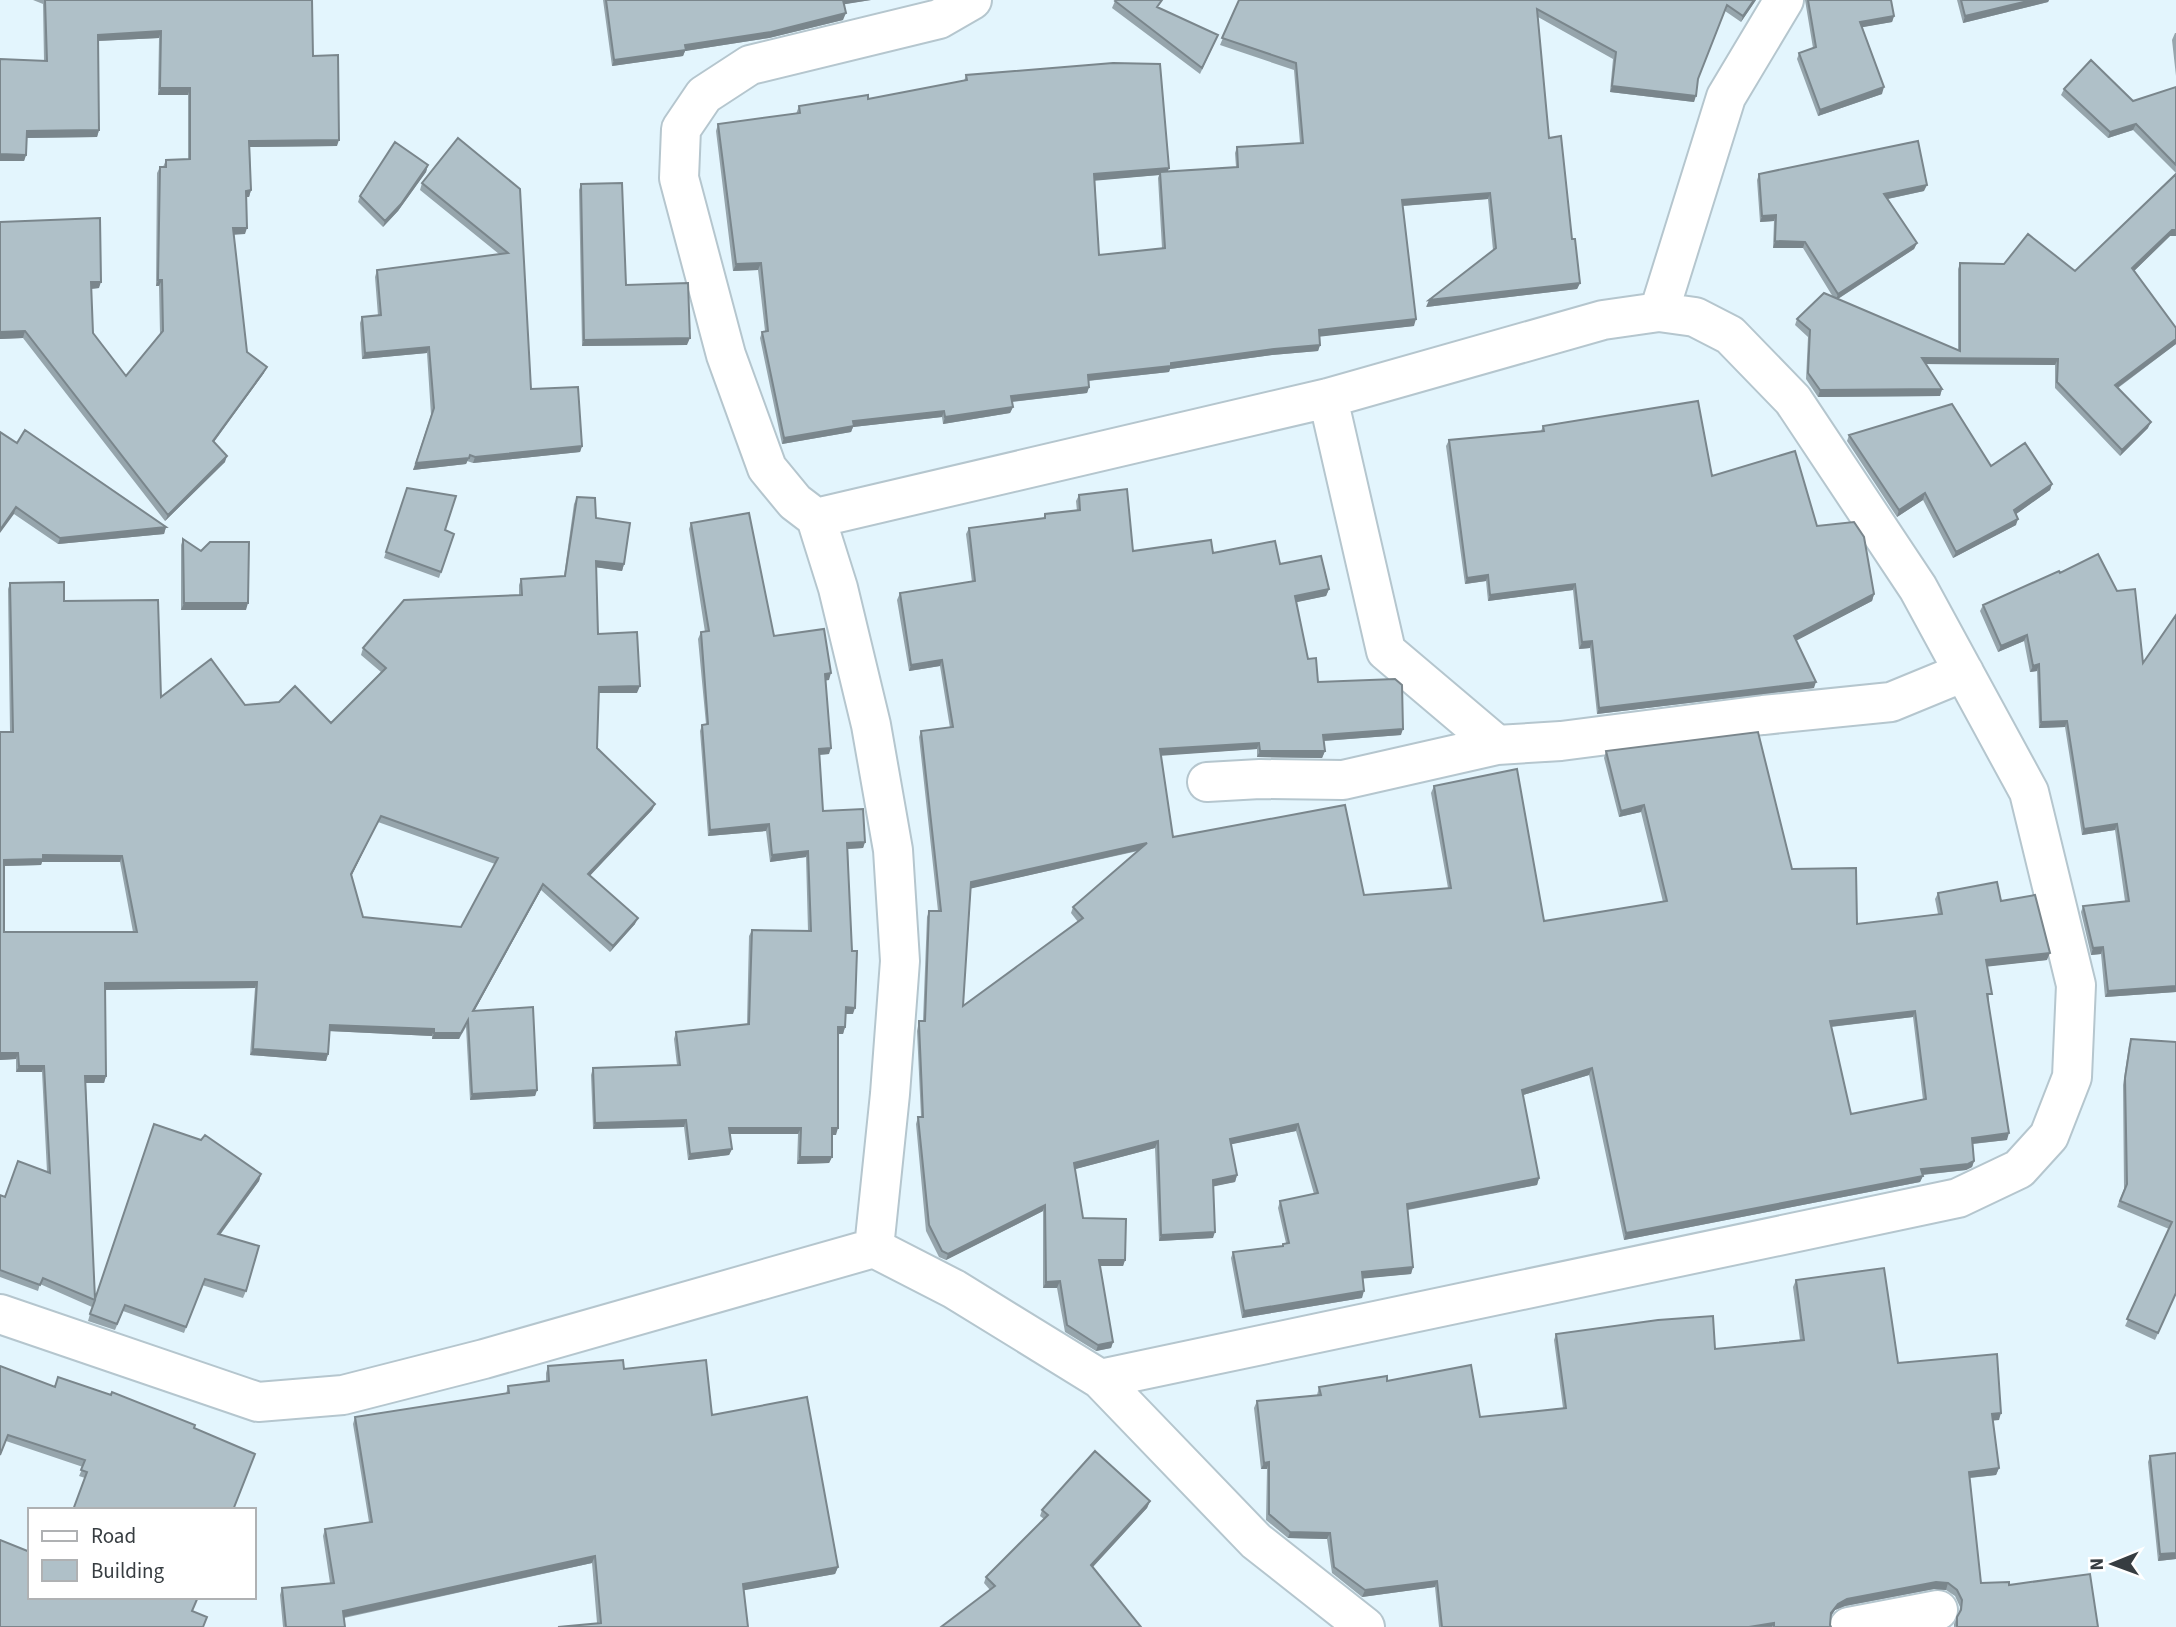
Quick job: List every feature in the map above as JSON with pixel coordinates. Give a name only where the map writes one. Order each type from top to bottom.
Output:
[{"type":"street","points":[[874,1248],[900,961],[893,850],[872,725],[838,588],[816,518],[795,502],[767,468],[726,355],[678,177],[681,129],[704,95],[750,65],[939,19],[972,0]]},
{"type":"street","points":[[1659,312],[1726,97],[1784,0]]},
{"type":"street","points":[[816,518],[1328,398],[1603,320],[1659,312],[1695,317],[1730,335],[1793,400],[1918,587],[2029,792],[2076,985],[2072,1077],[2049,1136],[2019,1169],[1958,1198],[1100,1380]]},
{"type":"street","points":[[1328,398],[1386,651],[1497,745]]},
{"type":"street","points":[[1207,782],[1260,779],[1343,780],[1497,745],[1561,741],[1763,715],[1891,702],[1964,672]]},
{"type":"street","points":[[0,1314],[258,1402],[343,1395],[498,1355],[874,1248],[954,1289],[1100,1380],[1256,1541],[1365,1627]]},
{"type":"street","points":[[1849,1627],[1937,1610]]},
{"type":"building","points":[[45,0],[312,0],[313,56],[338,55],[339,140],[249,141],[251,190],[246,191],[247,228],[233,228],[247,352],[267,367],[213,441],[227,456],[168,515],[25,331],[0,332],[0,222],[100,218],[101,282],[91,282],[93,333],[126,376],[163,331],[162,280],[158,280],[160,167],[166,167],[166,160],[190,159],[190,88],[160,88],[161,31],[98,35],[99,130],[27,131],[26,155],[0,154],[0,59],[47,61]]},
{"type":"building","points":[[606,0],[843,0],[846,13],[771,32],[685,45],[686,50],[614,60]]},
{"type":"building","points":[[1162,0],[1157,7],[1218,35],[1202,68],[1115,1]]},
{"type":"building","points":[[1239,0],[1754,0],[1743,16],[1727,5],[1698,79],[1696,96],[1612,86],[1616,52],[1537,9],[1549,138],[1561,136],[1572,239],[1575,239],[1580,283],[1429,300],[1496,248],[1490,193],[1402,200],[1416,319],[1319,330],[1320,345],[1088,375],[1089,387],[1011,396],[1013,407],[945,417],[944,411],[853,421],[854,426],[784,438],[762,332],[768,331],[761,263],[736,264],[718,124],[800,113],[799,106],[868,95],[868,99],[967,80],[966,75],[1113,63],[1160,64],[1169,168],[1094,174],[1099,255],[1165,248],[1160,172],[1238,167],[1237,147],[1303,143],[1296,63],[1222,38]]},
{"type":"building","points":[[1808,0],[1891,0],[1894,16],[1860,22],[1884,87],[1820,110],[1799,53],[1816,47]]},
{"type":"building","points":[[1961,0],[2032,0],[1965,16]]},
{"type":"building","points":[[2091,60],[2133,101],[2176,87],[2176,165],[2136,124],[2110,132],[2064,89]]},
{"type":"building","points":[[458,138],[520,189],[531,389],[578,387],[582,446],[475,457],[470,455],[469,458],[416,463],[434,408],[429,347],[365,353],[362,317],[381,315],[377,270],[508,253],[422,183]]},
{"type":"building","points":[[1918,141],[1927,185],[1884,194],[1917,243],[1838,294],[1805,242],[1775,241],[1776,215],[1762,216],[1759,174]]},
{"type":"building","points":[[395,142],[428,165],[401,204],[385,221],[360,196]]},
{"type":"building","points":[[2176,174],[2176,230],[2172,230],[2132,268],[2176,328],[2176,339],[2115,385],[2151,422],[2122,450],[2057,382],[2058,359],[1922,358],[1942,389],[1820,390],[1808,373],[1810,330],[1797,319],[1824,293],[1960,351],[1960,263],[2004,264],[2028,234],[2075,271]]},
{"type":"building","points":[[622,183],[626,285],[688,283],[690,338],[584,340],[581,184]]},
{"type":"building","points":[[1698,401],[1712,476],[1795,451],[1817,526],[1854,522],[1864,537],[1874,594],[1794,636],[1816,682],[1599,708],[1592,641],[1582,642],[1575,584],[1490,595],[1488,575],[1467,578],[1449,440],[1544,431],[1543,426]]},
{"type":"building","points":[[1952,404],[1991,466],[2025,443],[2052,484],[2014,510],[2018,519],[1956,552],[1925,493],[1899,510],[1849,435]]},
{"type":"building","points":[[25,430],[166,527],[60,538],[16,507],[0,530],[0,432],[17,443]]},
{"type":"building","points":[[407,488],[456,496],[445,530],[454,534],[441,572],[386,552]]},
{"type":"building","points":[[1127,489],[1133,551],[1211,540],[1213,553],[1275,541],[1280,564],[1321,556],[1329,589],[1295,596],[1308,659],[1316,658],[1318,682],[1395,679],[1402,685],[1403,729],[1323,735],[1325,751],[1260,751],[1259,743],[1160,749],[1173,837],[1345,805],[1364,895],[1451,888],[1434,786],[1517,769],[1544,921],[1667,901],[1644,805],[1621,811],[1606,751],[1758,732],[1792,869],[1856,868],[1857,924],[1942,914],[1938,893],[1997,882],[2001,901],[2035,895],[2050,953],[1986,960],[1992,994],[1987,994],[2009,1133],[1972,1138],[1974,1161],[1921,1169],[1923,1176],[1626,1233],[1592,1068],[1522,1090],[1539,1178],[1407,1204],[1413,1267],[1362,1272],[1364,1291],[1244,1311],[1233,1252],[1289,1243],[1280,1201],[1318,1193],[1298,1124],[1230,1139],[1237,1175],[1213,1180],[1215,1232],[1161,1235],[1158,1141],[1074,1163],[1083,1218],[1126,1219],[1125,1260],[1099,1260],[1113,1342],[1098,1345],[1067,1325],[1060,1281],[1046,1282],[1045,1205],[948,1254],[942,1251],[929,1225],[918,1117],[923,1117],[919,1021],[925,1021],[929,911],[941,911],[921,731],[953,727],[942,660],[911,665],[900,593],[975,581],[969,528],[1045,518],[1045,514],[1080,510],[1079,495]],"holes":[[[1147,843],[1073,907],[1083,918],[963,1006],[971,882]],[[1915,1011],[1926,1099],[1851,1114],[1830,1021]]]},
{"type":"building","points":[[577,497],[595,498],[596,518],[630,523],[624,564],[596,561],[598,634],[637,632],[640,686],[599,687],[597,748],[655,804],[588,874],[638,918],[613,946],[543,884],[473,1011],[533,1007],[537,1090],[472,1094],[468,1020],[461,1033],[434,1033],[434,1029],[330,1025],[328,1054],[253,1049],[257,982],[105,983],[106,1076],[85,1076],[95,1299],[154,1124],[201,1140],[205,1135],[261,1174],[218,1234],[259,1246],[246,1291],[205,1279],[186,1327],[125,1305],[117,1324],[90,1314],[95,1300],[43,1278],[40,1285],[0,1270],[0,1195],[5,1197],[18,1161],[50,1173],[44,1066],[19,1066],[18,1053],[0,1053],[0,732],[13,732],[10,583],[64,582],[64,601],[158,600],[161,697],[211,659],[245,705],[279,702],[295,686],[331,723],[386,668],[363,648],[404,600],[522,595],[521,579],[565,576]],"holes":[[[381,816],[498,858],[461,927],[363,917],[351,874]],[[43,855],[122,856],[137,932],[4,932],[4,860],[43,859]]]},
{"type":"building","points":[[749,513],[774,636],[824,629],[831,673],[825,674],[831,748],[819,749],[823,811],[863,809],[865,842],[847,843],[852,951],[857,951],[855,1008],[846,1007],[845,1027],[838,1027],[838,1128],[832,1128],[832,1157],[800,1157],[801,1128],[729,1128],[732,1149],[690,1154],[686,1120],[595,1123],[593,1068],[680,1065],[676,1032],[749,1024],[752,930],[811,931],[808,851],[772,855],[769,824],[710,830],[702,725],[708,724],[701,632],[709,631],[691,523]]},
{"type":"building","points":[[183,539],[201,551],[210,542],[249,542],[248,603],[184,603]]},
{"type":"building","points":[[2098,554],[2117,591],[2135,589],[2143,663],[2176,615],[2176,986],[2108,991],[2103,947],[2093,948],[2083,906],[2129,901],[2117,824],[2084,829],[2067,721],[2041,722],[2039,664],[2033,666],[2027,635],[2001,646],[1983,605]]},
{"type":"building","points":[[2131,1039],[2176,1042],[2176,1293],[2158,1333],[2127,1319],[2172,1222],[2120,1201],[2127,1184],[2125,1078]]},
{"type":"building","points":[[1884,1268],[1898,1363],[1997,1354],[2001,1413],[1992,1414],[1999,1468],[1969,1472],[1981,1583],[2009,1582],[2009,1585],[2090,1574],[2098,1627],[1957,1627],[1962,1600],[1957,1590],[1948,1583],[1936,1582],[1847,1599],[1838,1604],[1831,1613],[1831,1627],[1774,1627],[1774,1623],[1749,1627],[1442,1627],[1437,1581],[1365,1590],[1334,1567],[1330,1533],[1290,1532],[1269,1514],[1269,1462],[1264,1463],[1257,1401],[1321,1395],[1319,1387],[1387,1376],[1387,1381],[1471,1365],[1480,1417],[1566,1408],[1556,1334],[1658,1320],[1713,1316],[1715,1349],[1804,1340],[1796,1280]]},
{"type":"building","points":[[623,1360],[624,1369],[706,1360],[712,1415],[807,1397],[838,1567],[743,1584],[748,1627],[558,1627],[601,1623],[595,1556],[343,1611],[345,1627],[286,1627],[282,1588],[334,1583],[325,1529],[372,1522],[355,1417],[509,1393],[508,1386],[549,1381],[548,1366]]},
{"type":"building","points":[[0,1366],[55,1387],[58,1377],[111,1395],[112,1392],[195,1425],[194,1428],[255,1454],[234,1508],[74,1508],[87,1472],[81,1470],[85,1460],[8,1435],[0,1455]]},
{"type":"building","points":[[1095,1451],[1150,1501],[1091,1565],[1141,1627],[941,1627],[995,1586],[986,1577],[1048,1515],[1042,1510]]},
{"type":"building","points":[[2176,1453],[2176,1553],[2160,1554],[2150,1456]]},
{"type":"building","points":[[0,1540],[28,1551],[28,1599],[197,1599],[192,1611],[207,1617],[203,1627],[0,1627]]}]
